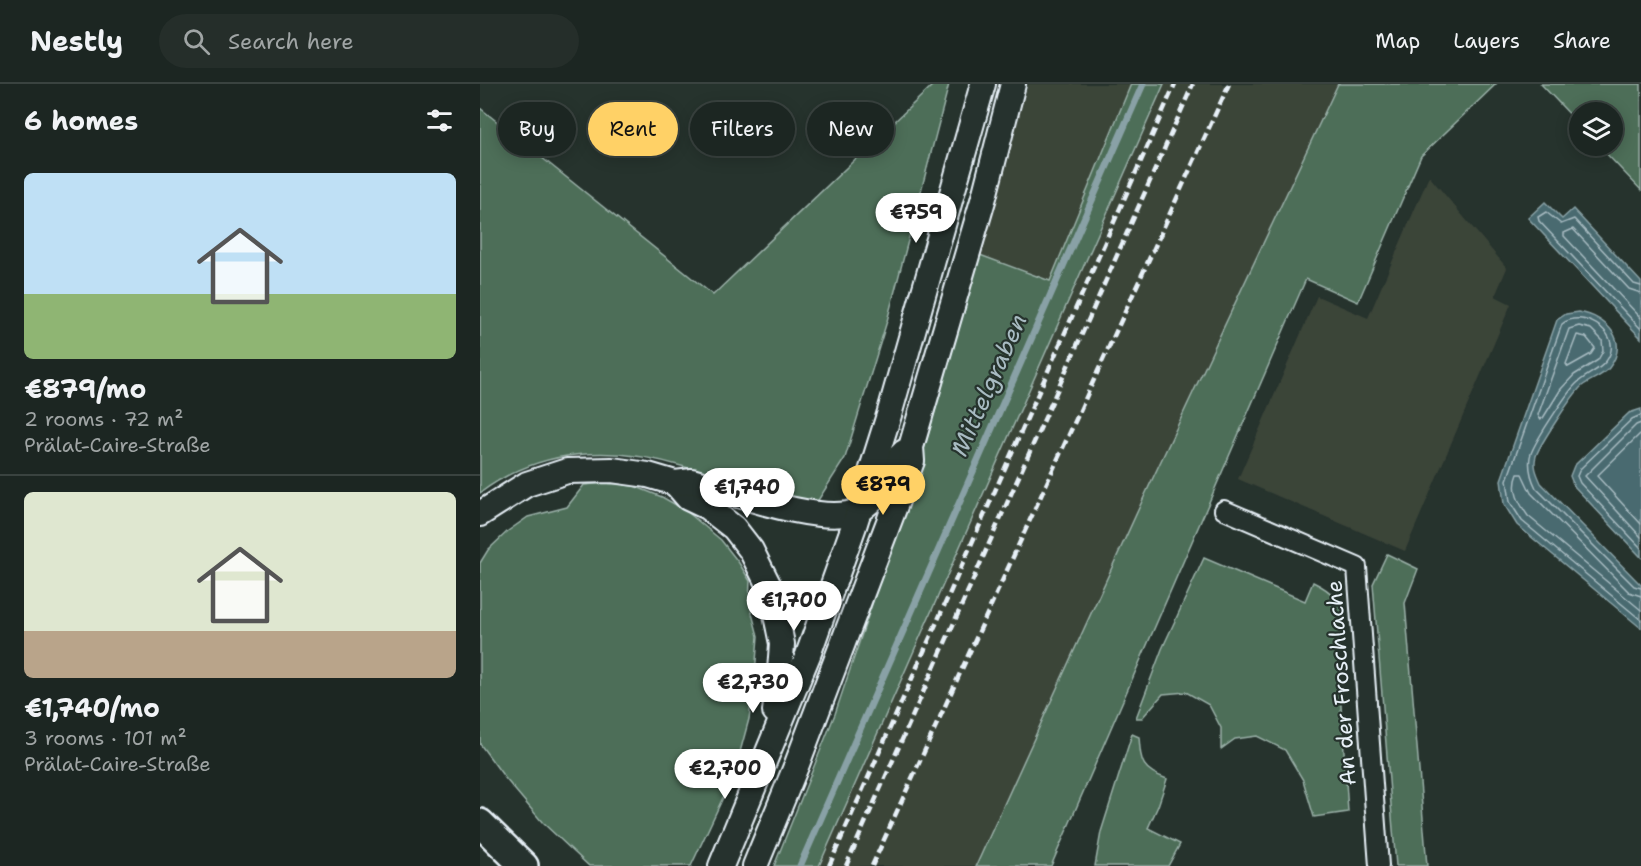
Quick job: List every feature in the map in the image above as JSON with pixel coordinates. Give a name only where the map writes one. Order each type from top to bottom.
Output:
[{"type":"main road","points":[[482,824],[524,866]]},
{"type":"street","points":[[721,866],[808,655],[859,510],[889,415],[983,84]]},
{"type":"street","points":[[755,866],[797,764],[912,461],[911,447],[984,196],[1013,84]]},
{"type":"street","points":[[968,138],[996,146]]},
{"type":"street","points":[[480,514],[527,483],[567,471],[612,470],[648,475],[675,483],[692,481],[798,512],[841,514],[859,510],[885,484],[899,457],[911,447]]},
{"type":"street","points":[[675,483],[688,498],[707,507],[734,528],[751,550],[771,590],[782,644],[779,684],[768,750]]},
{"type":"street","name":"An der Froschlache","points":[[1224,510],[1356,567],[1379,866]]},
{"type":"shaded area","points":[[1028,84],[1131,84],[1050,282],[980,255]]},
{"type":"shaded area","points":[[1164,84],[1338,84],[1144,497],[976,866],[819,866]]},
{"type":"shaded area","points":[[1429,176],[1507,268],[1495,296],[1511,304],[1405,551],[1238,479],[1317,296],[1368,318]]},
{"type":"green space","points":[[934,84],[949,84],[887,321],[845,458],[817,502],[767,493],[658,460],[605,453],[553,459],[528,466],[480,493],[480,108],[498,122],[498,156],[540,156],[713,295],[859,156],[894,156],[894,122]]},
{"type":"green space","points":[[1131,84],[1164,84],[819,866],[774,866],[835,714],[922,456],[980,255],[1050,281]]},
{"type":"green space","points":[[1338,84],[1496,84],[1421,156],[1358,302],[1306,279],[1051,866],[976,866],[1144,497]]},
{"type":"green space","points":[[1541,84],[1641,84],[1641,190],[1609,156],[1623,156],[1623,102],[1569,102],[1569,113]]},
{"type":"green space","points":[[605,483],[634,486],[662,497],[685,510],[721,540],[750,581],[749,602],[758,636],[749,719],[734,774],[691,866],[589,866],[543,823],[480,744],[480,563],[488,550],[508,531],[528,517],[567,507],[584,485]]},
{"type":"green space","points":[[1387,554],[1418,569],[1405,603],[1427,866],[1396,866],[1373,584]]},
{"type":"green space","points":[[1204,558],[1305,601],[1313,582],[1331,593],[1342,608],[1344,622],[1337,646],[1348,812],[1314,817],[1303,780],[1285,750],[1257,736],[1235,739],[1221,749],[1221,728],[1209,705],[1186,692],[1163,694],[1142,718],[1136,718],[1162,649]]},
{"type":"green space","points":[[1132,734],[1139,737],[1142,759],[1147,768],[1167,779],[1148,828],[1180,844],[1168,866],[1095,866],[1101,832]]},
{"type":"water","points":[[1545,202],[1562,219],[1573,209],[1641,282],[1641,338],[1528,218]]},
{"type":"water","points":[[1579,312],[1598,319],[1612,332],[1616,340],[1615,358],[1606,371],[1582,386],[1572,399],[1539,450],[1535,467],[1541,483],[1641,585],[1641,628],[1517,525],[1504,504],[1501,480],[1557,320],[1566,314]]},
{"type":"water","points":[[1641,409],[1641,557],[1574,486],[1570,476],[1574,466],[1629,413]]},
{"type":"waterway","name":"Mittelgraben","points":[[800,866],[1143,84]]},
{"type":"railway","points":[[829,866],[1175,84]]},
{"type":"railway","points":[[846,866],[1193,84]]},
{"type":"railway","points":[[872,866],[1229,84]]}]
